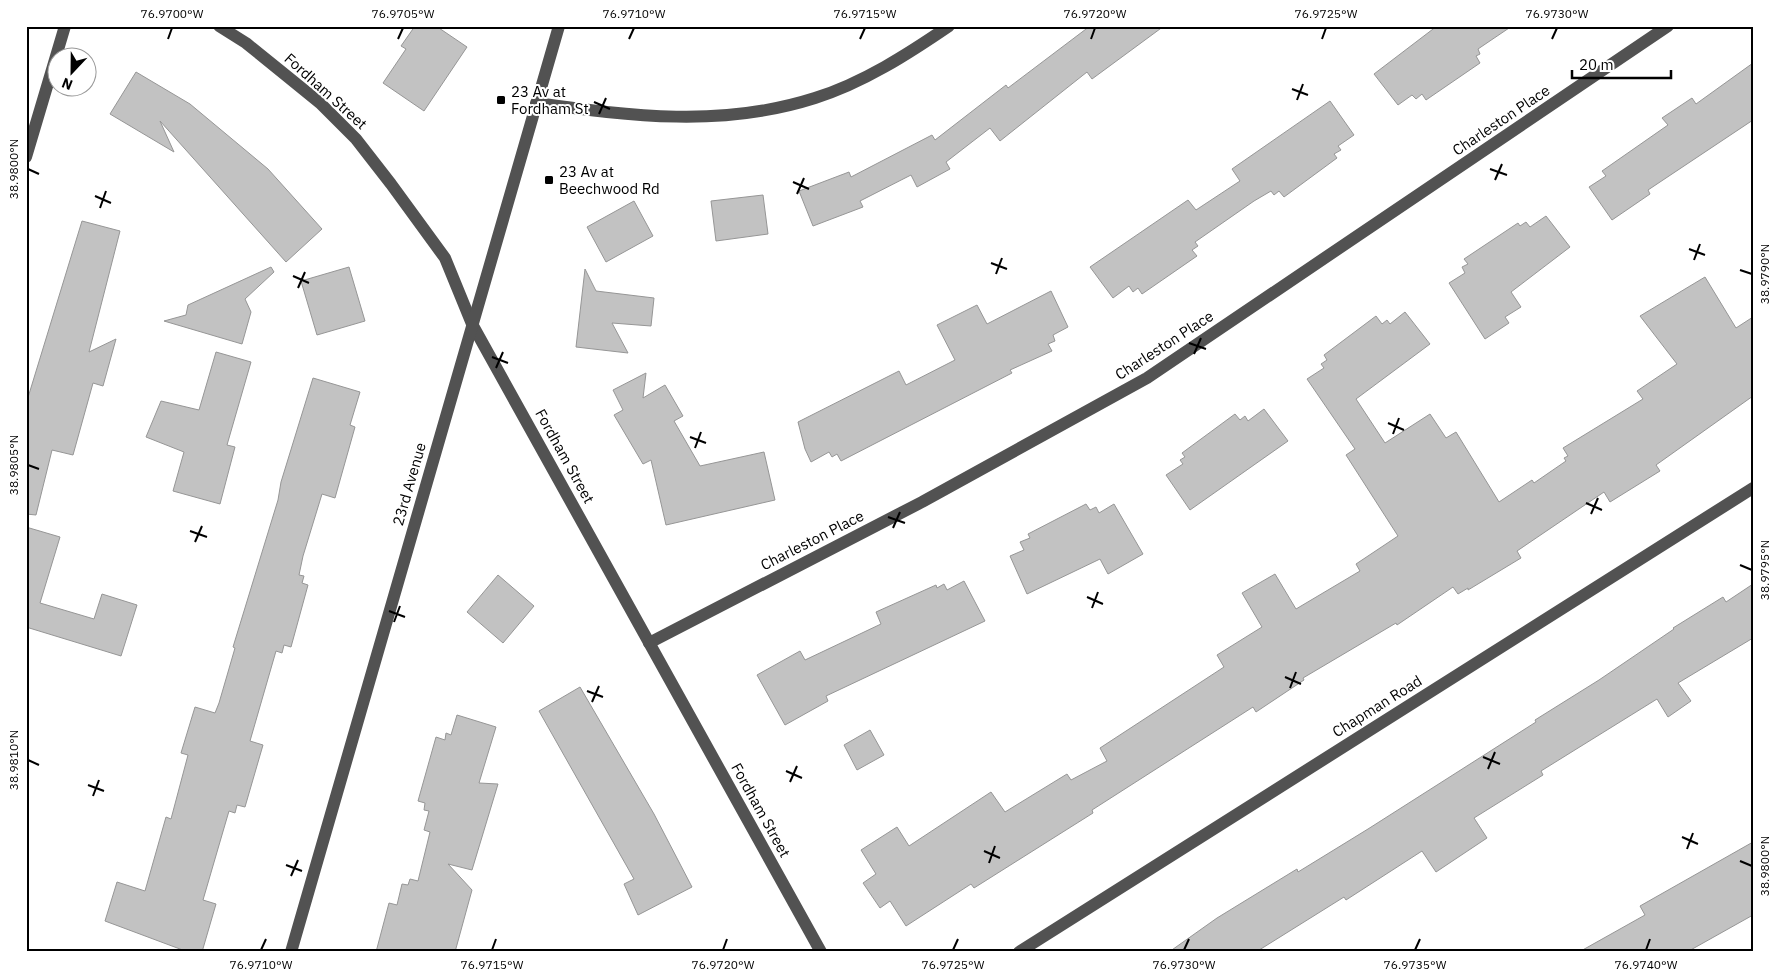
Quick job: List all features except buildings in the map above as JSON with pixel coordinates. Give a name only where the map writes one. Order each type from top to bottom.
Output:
[{"type":"street","points":[[26,157],[65,26]]},
{"type":"street","name":"Fordham Street","points":[[219,26],[246,43],[320,103],[356,139],[445,258],[472,324],[821,952]]},
{"type":"street","name":"23rd Avenue","points":[[291,952],[559,26]]},
{"type":"street","points":[[536,103],[601,112],[675,118],[723,116],[772,109],[816,98],[860,79],[905,56],[949,26]]},
{"type":"street","name":"Charleston Place","points":[[649,643],[922,502],[1148,378],[1668,26]]},
{"type":"street","name":"Chapman Road","points":[[1019,952],[1753,488]]},
{"type":"place","name":"23 Av at Fordham St","points":[[501,100]]},
{"type":"place","name":"23 Av at Beechwood Rd","points":[[549,180]]}]
